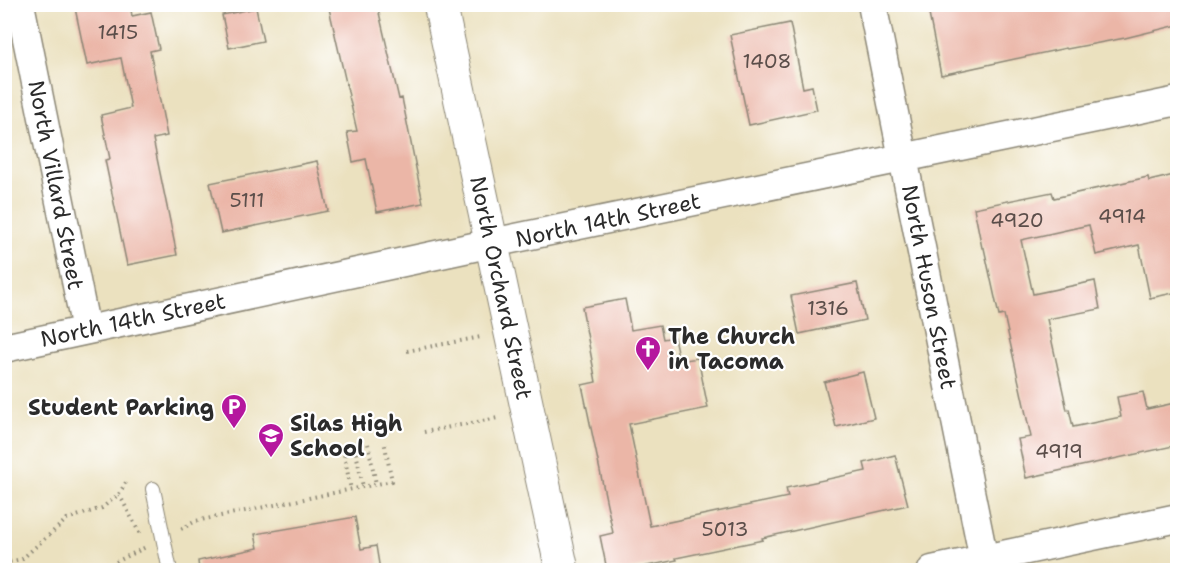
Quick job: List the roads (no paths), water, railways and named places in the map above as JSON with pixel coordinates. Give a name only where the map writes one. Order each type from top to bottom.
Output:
[{"type":"street","name":"North Villard Street","points":[[20,4],[86,330]]},
{"type":"street","name":"North Orchard Street","points":[[440,4],[562,570]]},
{"type":"street","name":"North Huson Street","points":[[872,4],[985,565]]},
{"type":"street","name":"North 14th Street","points":[[4,348],[492,243],[1178,100]]},
{"type":"street","points":[[932,570],[985,565],[1178,518]]},
{"type":"lane","points":[[153,489],[169,566]]},
{"type":"place","name":"The Church in Tacoma","points":[[648,372]]},
{"type":"place","name":"Student Parking","points":[[234,430]]},
{"type":"place","name":"Silas High School","points":[[271,459]]}]
